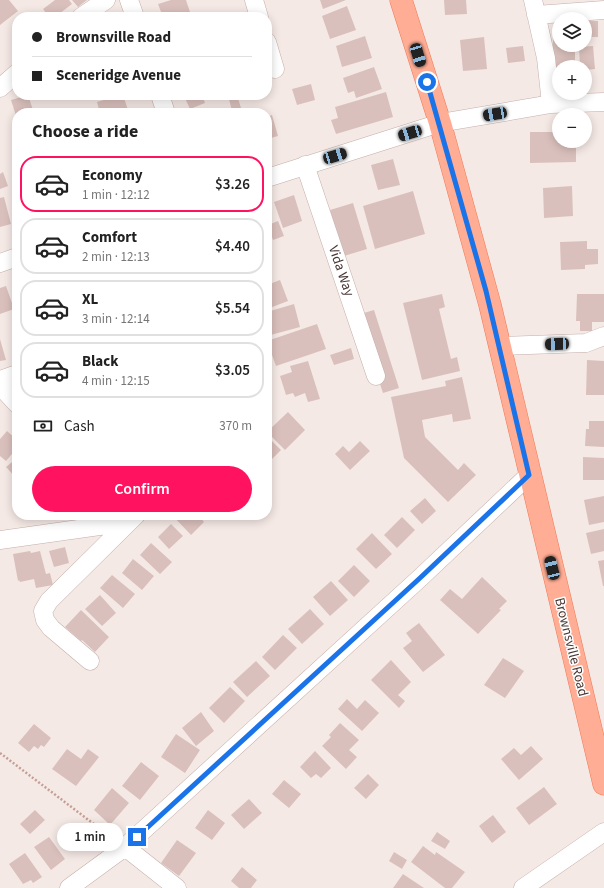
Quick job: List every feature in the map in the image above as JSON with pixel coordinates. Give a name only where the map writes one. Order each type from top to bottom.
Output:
[{"type":"main road","name":"Brownsville Road","points":[[401,0],[440,123],[472,236],[500,346],[529,475],[604,784]]},
{"type":"street","points":[[88,12],[106,0]]},
{"type":"street","points":[[130,0],[134,12]]},
{"type":"street","points":[[254,0],[258,12]]},
{"type":"street","points":[[551,104],[546,58],[535,8],[604,10]]},
{"type":"street","points":[[272,58],[275,68]]},
{"type":"street","points":[[0,88],[12,77]]},
{"type":"street","points":[[272,176],[440,123],[551,104],[604,102]]},
{"type":"street","name":"Vida Way","points":[[305,165],[376,376]]},
{"type":"street","points":[[0,263],[12,259]]},
{"type":"street","points":[[500,346],[586,343],[604,336]]},
{"type":"street","points":[[0,380],[12,376]]},
{"type":"street","points":[[0,386],[12,399]]},
{"type":"street","points":[[69,888],[125,848],[420,578],[529,475]]},
{"type":"street","points":[[0,540],[112,520]]},
{"type":"street","points":[[90,661],[51,628],[45,620],[43,611],[49,602],[126,520]]},
{"type":"street","points":[[522,888],[604,832]]},
{"type":"street","points":[[125,848],[177,888]]},
{"type":"path","points":[[0,753],[125,848]]},
{"type":"building","points":[[0,0],[9,0],[18,11],[12,12],[12,16],[0,25]]},
{"type":"building","points":[[55,0],[69,0],[72,4],[62,12],[45,12],[43,9]]},
{"type":"building","points":[[72,0],[87,0],[78,7]]},
{"type":"building","points":[[171,0],[186,0],[190,12],[161,12],[158,4]]},
{"type":"building","points":[[320,0],[346,0],[323,9]]},
{"type":"building","points":[[444,0],[466,0],[467,14],[445,15]]},
{"type":"building","points":[[347,6],[356,30],[330,39],[322,16]]},
{"type":"building","points":[[592,21],[598,21],[598,37],[592,37]]},
{"type":"building","points":[[365,36],[372,58],[342,67],[336,46]]},
{"type":"building","points":[[484,37],[487,69],[463,71],[460,40]]},
{"type":"building","points":[[523,46],[525,61],[508,63],[506,48]]},
{"type":"building","points":[[592,46],[595,69],[592,69],[592,60],[580,60],[579,52],[592,52]]},
{"type":"building","points":[[553,52],[575,52],[575,60],[553,60]]},
{"type":"building","points":[[374,67],[382,89],[356,98],[354,91],[348,93],[343,78]]},
{"type":"building","points":[[311,84],[315,100],[297,105],[292,89]]},
{"type":"building","points":[[386,92],[393,117],[336,134],[331,120],[338,118],[335,107]]},
{"type":"building","points":[[11,100],[30,100],[32,108],[14,108]]},
{"type":"building","points":[[104,100],[125,100],[127,108],[99,108],[97,102]]},
{"type":"building","points":[[186,100],[204,100],[205,103],[190,108]]},
{"type":"building","points":[[229,100],[239,100],[241,108],[231,108]]},
{"type":"building","points":[[272,115],[278,136],[272,138]]},
{"type":"building","points":[[530,132],[552,132],[552,148],[576,148],[576,162],[530,163]]},
{"type":"building","points":[[393,159],[400,185],[378,190],[371,165]]},
{"type":"building","points":[[3,172],[8,186],[0,189],[0,174]]},
{"type":"building","points":[[572,186],[573,216],[544,218],[543,188]]},
{"type":"building","points":[[413,191],[425,234],[375,249],[363,206]]},
{"type":"building","points":[[294,195],[302,221],[283,228],[274,202]]},
{"type":"building","points":[[4,197],[11,224],[0,227],[0,198]]},
{"type":"building","points":[[353,203],[367,249],[344,256],[330,210]]},
{"type":"building","points":[[278,221],[284,236],[273,240],[272,223]]},
{"type":"building","points":[[587,241],[587,249],[598,249],[598,264],[585,265],[585,269],[561,270],[560,242]]},
{"type":"building","points":[[280,280],[288,301],[272,307],[272,283]]},
{"type":"building","points":[[6,286],[12,303],[12,310],[0,314],[0,288]]},
{"type":"building","points":[[442,294],[445,307],[439,309],[451,359],[457,357],[460,371],[422,380],[403,303]]},
{"type":"building","points":[[577,294],[604,294],[604,322],[592,322],[592,331],[580,331],[580,321],[576,321]]},
{"type":"building","points":[[294,304],[300,327],[272,335],[272,311]]},
{"type":"building","points":[[374,310],[399,388],[383,393],[357,315]]},
{"type":"building","points":[[317,324],[326,349],[276,366],[272,355],[272,339]]},
{"type":"building","points":[[0,339],[6,360],[0,361]]},
{"type":"building","points":[[351,348],[354,359],[334,365],[330,355]]},
{"type":"building","points":[[587,360],[604,361],[604,395],[586,395]]},
{"type":"building","points":[[308,361],[320,399],[308,402],[305,393],[295,397],[293,393],[286,395],[280,376],[292,372],[290,366]]},
{"type":"building","points":[[462,377],[471,419],[453,422],[452,414],[422,420],[425,437],[458,470],[464,463],[476,475],[448,502],[404,458],[391,397],[446,386],[445,381]]},
{"type":"building","points":[[288,412],[305,430],[285,450],[272,437],[272,427]]},
{"type":"building","points":[[589,421],[604,421],[604,447],[585,446],[586,429],[589,429]]},
{"type":"building","points":[[7,431],[12,436],[12,454],[6,461],[0,456],[0,439]]},
{"type":"building","points":[[272,441],[281,450],[272,459]]},
{"type":"building","points":[[360,441],[370,451],[350,470],[335,454],[343,446],[349,452]]},
{"type":"building","points":[[583,457],[604,458],[604,480],[583,480]]},
{"type":"building","points":[[12,462],[12,474],[6,467]]},
{"type":"building","points":[[604,496],[604,522],[589,525],[584,500]]},
{"type":"building","points":[[425,498],[436,511],[422,524],[410,511]]},
{"type":"building","points":[[402,517],[415,530],[397,548],[384,535]]},
{"type":"building","points":[[177,520],[202,520],[204,522],[191,535]]},
{"type":"building","points":[[171,524],[183,536],[169,549],[158,537]]},
{"type":"building","points":[[604,529],[604,551],[591,554],[586,533]]},
{"type":"building","points":[[372,533],[392,554],[376,569],[356,549]]},
{"type":"building","points":[[151,543],[172,562],[160,574],[140,555]]},
{"type":"building","points":[[65,547],[69,563],[54,567],[49,551]]},
{"type":"building","points":[[30,551],[31,553],[40,551],[46,574],[50,573],[53,585],[36,588],[34,579],[20,582],[19,580],[18,581],[13,554]]},
{"type":"building","points":[[133,559],[154,576],[142,590],[122,573]]},
{"type":"building","points":[[604,560],[604,586],[603,586],[598,561]]},
{"type":"building","points":[[354,565],[370,581],[354,597],[338,581]]},
{"type":"building","points":[[112,575],[135,594],[123,608],[100,588]]},
{"type":"building","points":[[482,577],[507,601],[499,609],[501,610],[478,634],[440,600],[450,589],[462,599]]},
{"type":"building","points":[[331,581],[348,600],[330,616],[313,597]]},
{"type":"building","points":[[100,595],[116,613],[102,626],[85,609]]},
{"type":"building","points":[[310,609],[324,624],[302,644],[288,629]]},
{"type":"building","points":[[81,610],[109,637],[95,652],[65,627]]},
{"type":"building","points":[[419,623],[445,655],[423,672],[403,648],[412,641],[406,633]]},
{"type":"building","points":[[283,635],[297,648],[275,670],[262,657]]},
{"type":"building","points":[[503,658],[524,671],[505,698],[484,685]]},
{"type":"building","points":[[391,660],[411,682],[398,695],[405,701],[399,708],[371,680]]},
{"type":"building","points":[[256,661],[270,676],[247,697],[233,682]]},
{"type":"building","points":[[230,687],[245,701],[224,723],[209,708]]},
{"type":"building","points":[[347,699],[357,709],[365,700],[379,713],[362,731],[338,709]]},
{"type":"building","points":[[201,712],[214,731],[196,746],[182,728]]},
{"type":"building","points":[[340,723],[359,740],[349,750],[357,757],[346,769],[322,746],[331,737],[329,735]]},
{"type":"building","points":[[34,724],[51,738],[44,747],[41,745],[38,749],[34,746],[29,752],[18,743]]},
{"type":"building","points":[[176,734],[200,750],[185,773],[161,757]]},
{"type":"building","points":[[531,746],[543,759],[519,780],[501,759],[514,748],[521,755]]},
{"type":"building","points":[[67,749],[81,759],[88,749],[99,757],[76,786],[52,769]]},
{"type":"building","points":[[315,751],[331,768],[321,778],[316,774],[311,778],[300,767]]},
{"type":"building","points":[[141,762],[159,776],[140,800],[122,786]]},
{"type":"building","points":[[368,774],[379,785],[366,799],[354,788]]},
{"type":"building","points":[[284,780],[301,794],[289,808],[272,794]]},
{"type":"building","points":[[544,787],[557,804],[529,825],[516,808]]},
{"type":"building","points":[[112,788],[129,803],[110,825],[94,810]]},
{"type":"building","points":[[249,799],[262,813],[244,829],[231,815]]},
{"type":"building","points":[[35,810],[45,820],[30,834],[20,824]]},
{"type":"building","points":[[208,810],[225,823],[212,840],[195,828]]},
{"type":"building","points":[[493,815],[506,832],[492,843],[479,826]]},
{"type":"building","points":[[437,832],[450,841],[445,849],[431,841]]},
{"type":"building","points":[[49,837],[65,859],[51,870],[34,847]]},
{"type":"building","points":[[177,840],[196,853],[179,876],[161,863]]},
{"type":"building","points":[[423,846],[435,855],[436,852],[465,872],[452,888],[445,888],[411,862]]},
{"type":"building","points":[[394,852],[407,860],[402,869],[389,861]]},
{"type":"building","points":[[25,853],[42,877],[33,883],[31,880],[23,884],[9,864]]},
{"type":"building","points":[[242,867],[257,880],[251,888],[239,888],[231,881]]},
{"type":"building","points":[[403,874],[424,888],[393,888]]},
{"type":"route","points":[[137,837],[420,578],[529,475],[472,236],[427,82]]}]
